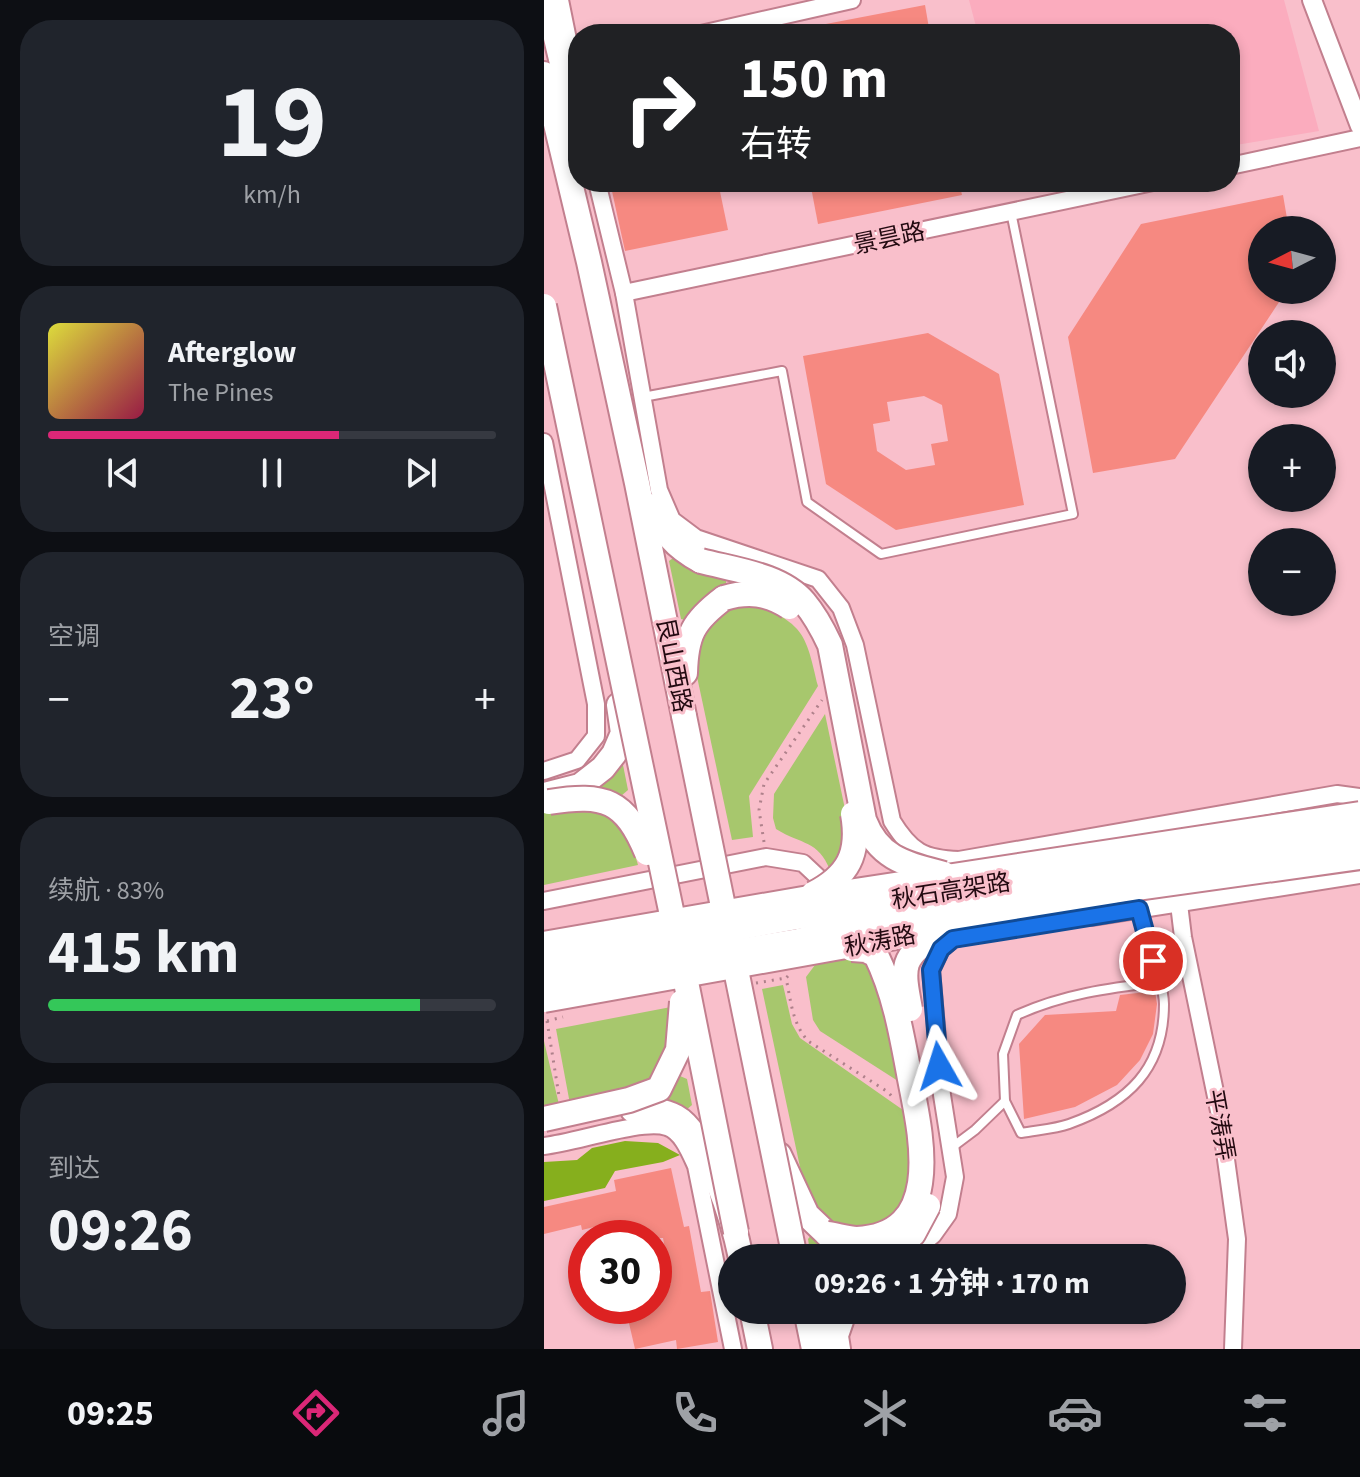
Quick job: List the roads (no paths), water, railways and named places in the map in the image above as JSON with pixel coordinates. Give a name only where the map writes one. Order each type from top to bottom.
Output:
[{"type":"highway","name":"秋石高架路","points":[[544,962],[851,907],[1360,831]]},
{"type":"highway","name":"秋石高架路","points":[[545,1001],[885,922],[1354,866]]},
{"type":"main road","points":[[546,0],[568,93]]},
{"type":"main road","name":"艮山西路","points":[[544,74],[568,174]]},
{"type":"main road","name":"艮山西路","points":[[572,192],[637,483],[792,1244]]},
{"type":"main road","points":[[582,192],[589,262]]},
{"type":"main road","points":[[544,306],[738,1244]]},
{"type":"main road","points":[[637,483],[666,535],[683,551],[701,561],[764,577],[802,599],[817,618],[830,645],[864,820],[871,838],[890,855],[908,865],[957,878]]},
{"type":"main road","points":[[684,716],[686,645],[693,628],[706,612],[724,598],[742,593],[762,594],[776,599],[809,627],[821,651],[854,820],[855,844],[842,874],[819,902]]},
{"type":"main road","points":[[544,795],[580,786],[594,776],[614,754],[623,733],[606,607]]},
{"type":"main road","points":[[544,803],[589,798],[610,803],[635,824],[667,898]]},
{"type":"main road","points":[[544,944],[1360,814]]},
{"type":"main road","name":"秋涛路","points":[[545,1001],[841,948],[963,931],[1354,866]]},
{"type":"main road","points":[[900,1244],[913,1234],[934,1192],[934,1136],[905,980],[909,959],[917,947],[963,931]]},
{"type":"main road","points":[[769,1136],[807,1215],[827,1234],[856,1239],[886,1233],[907,1216],[918,1197],[922,1170],[921,1138],[896,1006],[876,955],[866,950],[841,948]]},
{"type":"main road","points":[[544,1119],[629,1100],[659,1089],[678,1050],[684,972]]},
{"type":"main road","points":[[544,1131],[633,1110],[660,1109],[679,1118],[703,1150],[736,1232]]},
{"type":"main road","points":[[755,1324],[760,1349]]},
{"type":"main road","points":[[809,1324],[814,1349]]},
{"type":"main road","points":[[825,1349],[826,1324]]},
{"type":"street","points":[[560,0],[568,33]]},
{"type":"street","points":[[745,24],[852,0]]},
{"type":"street","points":[[1312,0],[1360,126]]},
{"type":"street","points":[[1240,164],[1360,138]]},
{"type":"street","points":[[599,192],[624,293],[659,490],[672,520],[696,538],[818,579],[841,608],[855,645],[892,821],[903,840],[918,853],[935,859],[957,878],[963,931]]},
{"type":"street","name":"景昙路","points":[[624,293],[1106,192]]},
{"type":"street","points":[[544,442],[596,704],[596,736],[577,760],[544,771]]},
{"type":"street","points":[[957,878],[1360,790]]},
{"type":"street","points":[[1337,794],[1360,797]]},
{"type":"street","points":[[544,901],[766,857],[803,863],[819,878],[819,902],[827,942],[805,964],[545,1001]]},
{"type":"street","points":[[922,1244],[948,1214],[955,1177],[942,1095],[931,970],[941,949],[963,931],[1179,904],[1354,866]]},
{"type":"street","name":"平涛弄","points":[[1179,904],[1220,1116],[1237,1239],[1233,1349]]},
{"type":"street","points":[[544,1146],[646,1126],[668,1127],[686,1144],[696,1166],[733,1349]]},
{"type":"street","points":[[842,1349],[840,1336],[844,1324]]},
{"type":"lane","points":[[643,397],[782,371],[807,502],[881,554],[1073,514],[1011,212]]},
{"type":"lane","points":[[1139,909],[1159,982],[1164,1002],[1159,1048],[1143,1077],[1115,1103],[1068,1125],[1021,1133],[1005,1101],[1003,1054],[1017,1015],[1048,1001],[1092,991],[1159,982]]},
{"type":"lane","points":[[950,1148],[975,1130],[1005,1101]]}]
